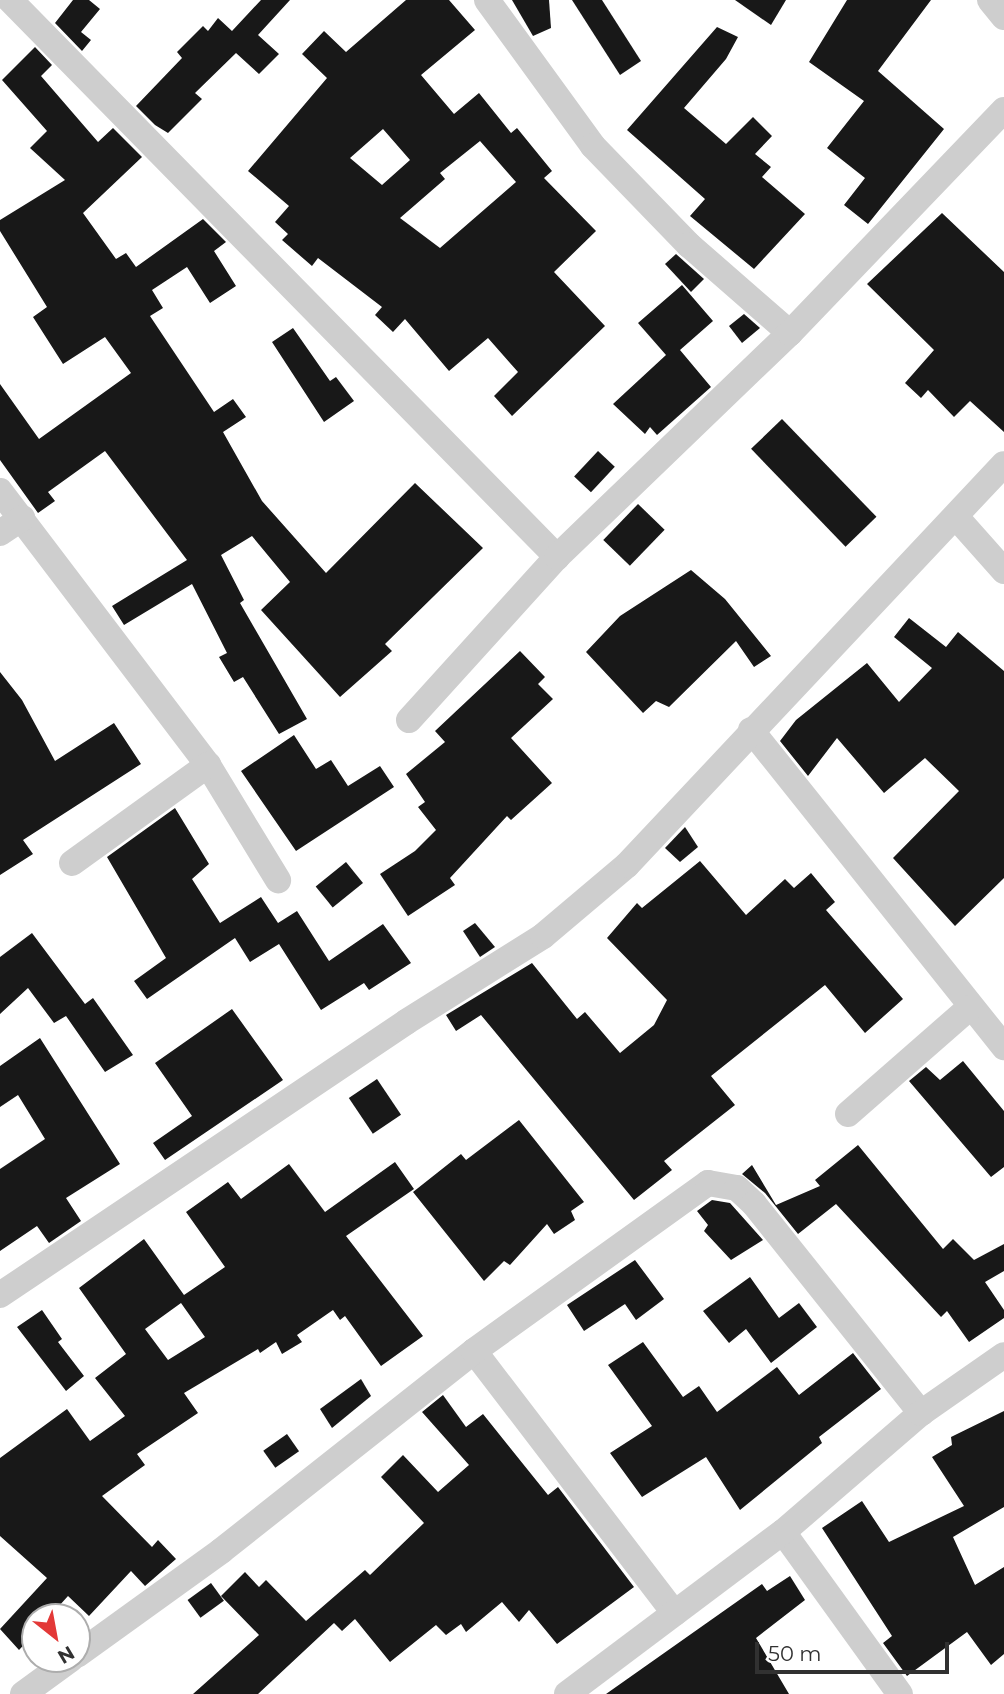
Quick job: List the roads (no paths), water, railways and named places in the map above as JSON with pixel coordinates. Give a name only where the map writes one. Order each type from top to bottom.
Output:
[{"type":"street","points":[[487,0],[593,146],[690,245],[790,333]]},
{"type":"street","points":[[990,0],[1004,17]]},
{"type":"street","points":[[11,7],[557,557]]},
{"type":"street","points":[[409,720],[557,557],[790,333],[1004,110]]},
{"type":"street","points":[[2,1291],[406,1022],[543,936],[627,865],[751,730],[957,518],[1004,464]]},
{"type":"street","points":[[0,491],[208,765],[278,880]]},
{"type":"street","points":[[0,533],[22,518]]},
{"type":"street","points":[[957,518],[1004,571]]},
{"type":"street","points":[[751,730],[969,1008],[1004,1047]]},
{"type":"street","points":[[72,863],[208,765]]},
{"type":"street","points":[[848,1114],[969,1008]]},
{"type":"street","points":[[91,1645],[220,1551],[474,1352],[708,1183],[723,1182],[737,1188],[765,1216],[921,1413]]},
{"type":"street","points":[[474,1352],[674,1613]]},
{"type":"street","points":[[567,1694],[783,1532],[921,1413],[1004,1355]]},
{"type":"street","points":[[783,1532],[900,1694]]},
{"type":"street","points":[[23,1694],[52,1673]]}]
